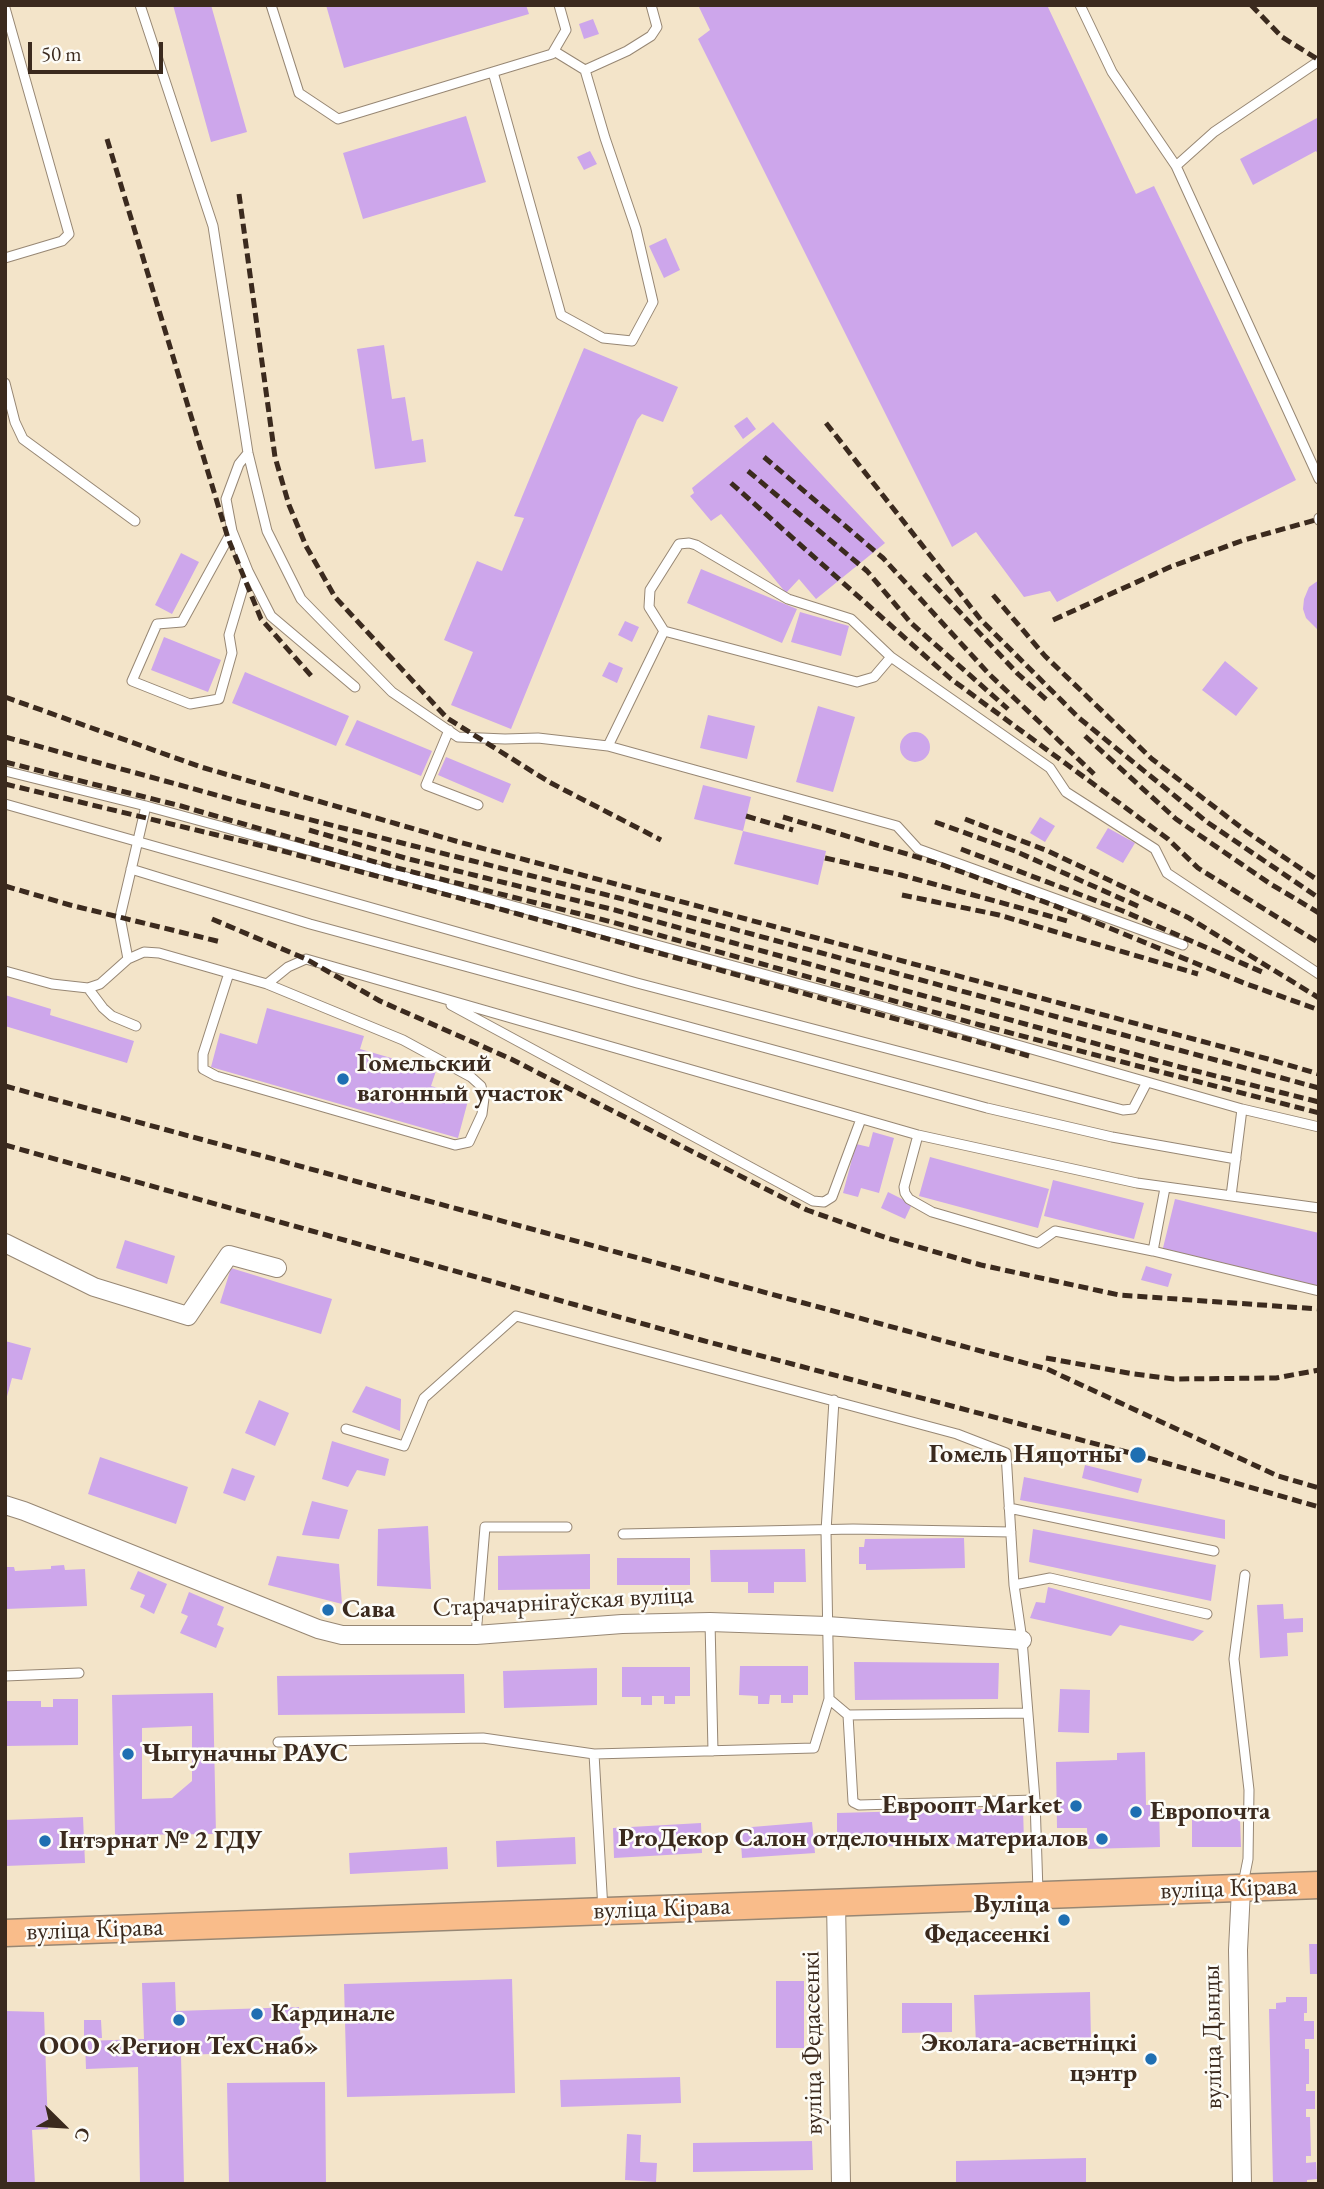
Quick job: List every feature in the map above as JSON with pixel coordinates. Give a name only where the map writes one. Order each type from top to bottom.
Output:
[{"type":"main road","name":"вуліца Кірава","points":[[5,1933],[1319,1885]]},
{"type":"street","points":[[5,1243],[93,1287],[187,1316],[229,1255],[277,1268]]},
{"type":"street","name":"Старачарнігаўская вуліца","points":[[5,1505],[318,1629],[342,1635],[476,1635],[622,1624],[710,1622],[827,1626],[1022,1640]]},
{"type":"street","name":"вуліца Дынды","points":[[1241,1889],[1238,1950],[1242,2184]]},
{"type":"street","name":"вуліца Федасеенкі","points":[[836,1902],[841,2184]]},
{"type":"lane","points":[[141,5],[213,226],[248,453],[267,531],[301,599],[392,692],[458,737],[538,738],[608,746],[897,826],[918,849],[1183,945]]},
{"type":"lane","points":[[271,5],[299,93],[338,118],[552,54],[566,30],[559,5]]},
{"type":"lane","points":[[585,70],[627,51],[651,36],[657,27],[651,5]]},
{"type":"lane","points":[[1080,5],[1112,72],[1176,166],[1319,479]]},
{"type":"lane","points":[[5,8],[9,32],[69,234],[62,241],[5,258]]},
{"type":"lane","points":[[493,72],[561,315],[603,338],[632,341],[653,302],[636,229],[585,70],[554,51]]},
{"type":"lane","points":[[1176,166],[1214,132],[1319,61]]},
{"type":"lane","points":[[5,383],[15,422],[23,439],[135,521]]},
{"type":"lane","points":[[248,453],[239,464],[226,499],[232,531],[248,571],[271,617],[355,687]]},
{"type":"lane","points":[[232,531],[182,622],[158,624],[132,681],[190,704],[219,699],[232,653],[229,635],[248,571]]},
{"type":"lane","points":[[891,657],[874,677],[857,682],[664,631],[649,607],[650,590],[680,544],[689,543],[789,599],[851,619],[891,657],[1050,768],[1066,792],[1155,849],[1167,873],[1319,974]]},
{"type":"lane","points":[[608,746],[664,631]]},
{"type":"lane","points":[[449,730],[426,785],[478,805]]},
{"type":"lane","points":[[5,771],[146,806],[877,1005],[1242,1109],[1319,1127]]},
{"type":"lane","points":[[5,804],[637,983],[1123,1110],[1133,1109],[1147,1082]]},
{"type":"lane","points":[[128,959],[120,917],[146,806]]},
{"type":"lane","points":[[131,869],[310,924],[961,1101],[1112,1137],[1236,1159]]},
{"type":"lane","points":[[5,971],[52,984],[88,988],[100,984],[128,959],[144,952],[159,953],[229,973],[267,984],[403,1040],[471,1077],[481,1086],[484,1098],[482,1114],[469,1142],[455,1145],[216,1076],[203,1069],[204,1054],[229,973]]},
{"type":"lane","points":[[267,984],[288,967],[306,959],[918,1135],[1166,1188],[1319,1208]]},
{"type":"lane","points":[[88,988],[112,1016],[136,1026]]},
{"type":"lane","points":[[434,996],[813,1201],[824,1202],[832,1197],[861,1119]]},
{"type":"lane","points":[[1231,1196],[1242,1109]]},
{"type":"lane","points":[[918,1135],[904,1187],[905,1193],[909,1199],[932,1212],[1038,1242],[1055,1230],[1319,1291]]},
{"type":"lane","points":[[1153,1251],[1166,1188]]},
{"type":"lane","points":[[346,1429],[404,1446],[424,1398],[516,1316],[957,1434],[1006,1453],[1014,1585],[1022,1640],[1035,1800],[1038,1895]]},
{"type":"lane","points":[[278,1742],[483,1738],[594,1754],[814,1748],[829,1699],[826,1531],[834,1400]]},
{"type":"lane","points":[[1009,1507],[1214,1552]]},
{"type":"lane","points":[[476,1635],[485,1527],[567,1527]]},
{"type":"lane","points":[[623,1534],[853,1529],[1011,1532]]},
{"type":"lane","points":[[1241,1889],[1248,1859],[1249,1790],[1234,1659],[1245,1574]]},
{"type":"lane","points":[[1014,1585],[1050,1578],[1207,1614]]},
{"type":"lane","points":[[710,1622],[712,1751]]},
{"type":"lane","points":[[5,1676],[79,1673]]},
{"type":"lane","points":[[829,1699],[848,1715],[1027,1713]]},
{"type":"lane","points":[[848,1715],[853,1802],[1035,1800]]},
{"type":"lane","points":[[594,1754],[603,1911]]},
{"type":"building","points":[[173,5],[211,5],[247,132],[211,142]]},
{"type":"building","points":[[326,5],[526,5],[529,14],[344,68]]},
{"type":"building","points":[[698,5],[1047,5],[1136,194],[1154,186],[1296,480],[1057,602],[1050,591],[1024,597],[976,532],[952,547],[698,39],[710,30]]},
{"type":"building","points":[[593,19],[599,34],[584,39],[579,24]]},
{"type":"building","points":[[466,116],[486,182],[363,219],[343,153]]},
{"type":"building","points":[[1319,117],[1319,156],[1316,151],[1253,185],[1240,159]]},
{"type":"building","points":[[590,151],[597,164],[584,170],[577,157]]},
{"type":"building","points":[[666,238],[680,270],[664,278],[649,246]]},
{"type":"building","points":[[384,345],[392,399],[405,397],[412,441],[423,439],[426,462],[375,469],[357,349]]},
{"type":"building","points":[[584,348],[678,387],[663,422],[642,414],[637,420],[511,729],[451,705],[473,652],[444,640],[477,561],[502,571],[524,518],[514,516]]},
{"type":"building","points":[[747,417],[756,429],[743,439],[734,426]]},
{"type":"building","points":[[773,422],[885,543],[816,599],[799,579],[786,593],[721,514],[711,521],[690,496],[694,493],[692,488]]},
{"type":"building","points":[[181,553],[199,562],[172,614],[155,605]]},
{"type":"building","points":[[701,569],[797,609],[782,643],[687,603]]},
{"type":"building","points":[[1319,580],[1319,631],[1306,618],[1303,609],[1309,587]]},
{"type":"building","points":[[800,612],[849,626],[841,656],[791,642]]},
{"type":"building","points":[[625,621],[639,627],[632,642],[618,635]]},
{"type":"building","points":[[164,637],[221,660],[208,692],[151,670]]},
{"type":"building","points":[[1225,661],[1258,688],[1236,716],[1202,690]]},
{"type":"building","points":[[609,662],[623,668],[617,683],[602,676]]},
{"type":"building","points":[[245,672],[349,716],[336,746],[232,703]]},
{"type":"building","points":[[818,706],[855,717],[833,792],[796,782]]},
{"type":"building","points":[[708,715],[755,726],[747,759],[700,748]]},
{"type":"building","points":[[357,720],[432,751],[421,776],[345,745]]},
{"type":"building","points":[[915,732],[921,733],[929,741],[929,753],[921,761],[915,762],[909,761],[901,753],[900,747],[901,741],[909,733]]},
{"type":"building","points":[[446,757],[511,784],[503,803],[438,775]]},
{"type":"building","points":[[703,785],[751,797],[743,831],[694,819]]},
{"type":"building","points":[[1040,817],[1055,826],[1045,842],[1030,833]]},
{"type":"building","points":[[1108,828],[1135,843],[1123,863],[1096,848]]},
{"type":"building","points":[[743,831],[826,851],[818,885],[734,864]]},
{"type":"building","points":[[5,995],[51,1009],[50,1015],[134,1041],[127,1063],[5,1026]]},
{"type":"building","name":"Гомельский вагонный участок","points":[[267,1008],[364,1036],[360,1049],[436,1071],[431,1086],[469,1097],[458,1138],[211,1067],[220,1033],[257,1044]]},
{"type":"building","points":[[873,1132],[894,1138],[879,1193],[861,1188],[858,1197],[843,1193],[856,1144],[869,1147]]},
{"type":"building","points":[[930,1157],[1049,1189],[1038,1228],[919,1196]]},
{"type":"building","points":[[1053,1180],[1144,1203],[1134,1239],[1044,1216]]},
{"type":"building","points":[[888,1192],[912,1204],[905,1219],[881,1208]]},
{"type":"building","points":[[1175,1199],[1319,1233],[1319,1289],[1162,1252]]},
{"type":"building","points":[[125,1240],[175,1256],[167,1284],[116,1268]]},
{"type":"building","points":[[1146,1266],[1172,1274],[1168,1287],[1141,1280]]},
{"type":"building","points":[[231,1268],[332,1299],[321,1334],[220,1303]]},
{"type":"building","points":[[5,1341],[31,1348],[22,1380],[12,1378],[6,1400]]},
{"type":"building","points":[[366,1386],[401,1399],[400,1431],[352,1412]]},
{"type":"building","points":[[259,1400],[289,1413],[275,1446],[245,1433]]},
{"type":"building","points":[[332,1441],[389,1459],[385,1476],[357,1470],[348,1487],[322,1479]]},
{"type":"building","points":[[100,1457],[188,1487],[176,1524],[88,1494]]},
{"type":"building","name":"Гомель Няцотны","points":[[1085,1465],[1142,1479],[1138,1493],[1082,1478]]},
{"type":"building","points":[[232,1468],[255,1476],[245,1501],[223,1493]]},
{"type":"building","points":[[1024,1477],[1225,1520],[1225,1539],[1020,1500]]},
{"type":"building","points":[[312,1501],[348,1510],[339,1539],[302,1535]]},
{"type":"building","points":[[428,1526],[431,1589],[377,1586],[378,1529]]},
{"type":"building","points":[[1033,1529],[1216,1565],[1211,1601],[1029,1562]]},
{"type":"building","points":[[964,1538],[965,1568],[866,1570],[866,1564],[859,1564],[859,1547],[864,1547],[865,1539]]},
{"type":"building","points":[[805,1549],[806,1582],[774,1582],[774,1593],[748,1593],[748,1582],[711,1582],[710,1550]]},
{"type":"building","points":[[590,1554],[590,1589],[498,1590],[498,1556]]},
{"type":"building","points":[[277,1556],[339,1564],[342,1604],[268,1585]]},
{"type":"building","points":[[617,1558],[690,1558],[690,1585],[617,1585]]},
{"type":"building","points":[[64,1565],[65,1570],[85,1569],[87,1606],[5,1609],[5,1567],[14,1567],[15,1571],[51,1569],[51,1566]]},
{"type":"building","points":[[138,1571],[167,1584],[154,1614],[140,1607],[145,1595],[130,1589]]},
{"type":"building","points":[[1048,1587],[1204,1631],[1193,1641],[1120,1625],[1111,1636],[1030,1618],[1036,1602],[1045,1603]]},
{"type":"building","points":[[189,1592],[224,1607],[217,1625],[224,1628],[216,1648],[180,1633],[188,1616],[181,1613]]},
{"type":"building","points":[[1283,1604],[1284,1619],[1303,1618],[1303,1632],[1287,1633],[1288,1656],[1260,1658],[1257,1605]]},
{"type":"building","points":[[854,1662],[999,1663],[998,1699],[855,1700]]},
{"type":"building","points":[[740,1666],[808,1666],[808,1695],[793,1695],[793,1703],[781,1703],[781,1695],[770,1695],[769,1704],[758,1704],[758,1696],[739,1695]]},
{"type":"building","points":[[622,1667],[690,1667],[690,1696],[675,1696],[675,1704],[664,1704],[664,1696],[652,1696],[652,1705],[641,1705],[641,1697],[622,1697]]},
{"type":"building","points":[[597,1668],[597,1705],[504,1708],[503,1671]]},
{"type":"building","points":[[464,1674],[465,1713],[278,1715],[277,1676]]},
{"type":"building","points":[[1060,1689],[1090,1690],[1089,1733],[1058,1732]]},
{"type":"building","name":"Чыгуначны РАУС","points":[[213,1693],[216,1834],[115,1835],[112,1695]],"holes":[[[192,1726],[192,1781],[172,1798],[142,1799],[142,1728]]]},
{"type":"building","points":[[53,1699],[78,1699],[78,1745],[5,1746],[5,1701],[41,1701],[41,1707],[53,1707]]},
{"type":"building","points":[[1145,1752],[1146,1805],[1159,1805],[1160,1847],[1088,1849],[1087,1828],[1057,1828],[1056,1762],[1117,1760],[1117,1753]]},
{"type":"building","points":[[1023,1808],[1024,1842],[837,1848],[837,1813]]},
{"type":"building","name":"Інтэрнат № 2 ГДУ","points":[[83,1817],[85,1863],[5,1866],[5,1820]]},
{"type":"building","points":[[1240,1819],[1241,1847],[1192,1847],[1192,1820]]},
{"type":"building","points":[[812,1822],[815,1853],[742,1858],[740,1828]]},
{"type":"building","points":[[701,1823],[702,1853],[614,1858],[613,1828]]},
{"type":"building","points":[[575,1837],[576,1864],[497,1867],[496,1841]]},
{"type":"building","points":[[447,1847],[448,1869],[350,1874],[349,1853]]},
{"type":"building","points":[[1309,1944],[1319,1944],[1319,1974],[1310,1974]]},
{"type":"building","points":[[512,1979],[515,2093],[347,2097],[344,1984]]},
{"type":"building","points":[[776,1981],[804,1981],[804,2048],[776,2048]]},
{"type":"building","points":[[175,1982],[176,2011],[299,2007],[301,2051],[181,2055],[184,2184],[140,2184],[138,2067],[86,2069],[85,2041],[144,2039],[142,1983]]},
{"type":"building","points":[[1090,1992],[1091,2042],[976,2045],[974,1995]]},
{"type":"building","points":[[1286,1997],[1307,1997],[1304,2021],[1314,2021],[1314,2039],[1305,2039],[1305,2049],[1309,2049],[1309,2084],[1306,2084],[1306,2091],[1315,2091],[1315,2109],[1306,2109],[1306,2117],[1310,2117],[1311,2156],[1306,2156],[1306,2163],[1316,2162],[1317,2179],[1307,2180],[1307,2184],[1273,2184],[1269,2009],[1276,2009],[1276,2003],[1286,2002]]},
{"type":"building","points":[[902,2003],[952,2003],[952,2032],[902,2033]]},
{"type":"building","points":[[5,2011],[44,2012],[48,2129],[32,2130],[35,2184],[5,2184]]},
{"type":"building","points":[[84,2020],[101,2020],[102,2038],[84,2038]]},
{"type":"building","points":[[680,2077],[681,2103],[561,2107],[560,2080]]},
{"type":"building","points":[[325,2082],[326,2184],[229,2184],[227,2083]]},
{"type":"building","points":[[627,2134],[641,2135],[640,2162],[657,2163],[656,2182],[625,2180]]},
{"type":"building","points":[[812,2141],[813,2170],[693,2172],[693,2143]]},
{"type":"building","points":[[1086,2158],[1086,2184],[956,2184],[956,2161]]},
{"type":"railway","points":[[1251,5],[1282,37],[1319,60]]},
{"type":"railway","points":[[107,139],[228,538],[261,619],[314,679]]},
{"type":"railway","points":[[239,194],[275,457],[289,505],[306,546],[335,597],[447,718],[549,782],[661,840]]},
{"type":"railway","points":[[826,423],[981,620],[1079,718],[1207,822],[1319,898]]},
{"type":"railway","points":[[764,457],[883,558],[989,674],[1094,774]]},
{"type":"railway","points":[[748,471],[867,571],[911,623],[1008,709]]},
{"type":"railway","points":[[731,483],[951,679],[1168,839],[1198,868],[1319,943]]},
{"type":"railway","points":[[1053,620],[1170,567],[1244,540],[1319,519]]},
{"type":"railway","points":[[924,574],[1018,674],[1049,702]]},
{"type":"railway","points":[[993,595],[1045,656],[1152,759],[1247,832],[1319,881]]},
{"type":"railway","points":[[5,697],[201,767],[459,842],[1319,1074]]},
{"type":"railway","points":[[1085,736],[1176,819],[1269,883],[1319,913]]},
{"type":"railway","points":[[5,737],[256,806],[619,898],[1319,1088]]},
{"type":"railway","points":[[5,762],[181,806],[393,867],[612,922],[980,1025],[1319,1113]]},
{"type":"railway","points":[[5,784],[275,849],[1029,1056]]},
{"type":"railway","points":[[746,816],[793,830]]},
{"type":"railway","points":[[783,817],[937,863],[1053,905],[1244,983],[1319,1010]]},
{"type":"railway","points":[[965,819],[1048,851],[1189,918],[1319,998]]},
{"type":"railway","points":[[935,822],[1015,851],[1142,908]]},
{"type":"railway","points":[[309,830],[405,858],[615,910],[1180,1067],[1319,1102]]},
{"type":"railway","points":[[961,849],[1123,911],[1262,972]]},
{"type":"railway","points":[[825,858],[901,875],[1071,922]]},
{"type":"railway","points":[[5,886],[221,942]]},
{"type":"railway","points":[[902,895],[999,915],[1198,974]]},
{"type":"railway","points":[[212,919],[306,959],[380,1001],[511,1059],[807,1210],[887,1238],[981,1265],[1119,1295],[1319,1309]]},
{"type":"railway","points":[[5,1086],[1047,1369],[1278,1476],[1319,1488]]},
{"type":"railway","points":[[5,1145],[701,1340],[1138,1455],[1319,1507]]},
{"type":"railway","points":[[1046,1358],[1174,1379],[1276,1378],[1319,1370]]},
{"type":"place","name":"Гомельский вагонный участок","points":[[343,1079]]},
{"type":"place","name":"Гомель Няцотны","points":[[1138,1455]]},
{"type":"place","name":"Сава","points":[[328,1610]]},
{"type":"place","name":"Чыгуначны РАУС","points":[[128,1754]]},
{"type":"place","name":"Евроопт Market","points":[[1076,1806]]},
{"type":"place","name":"Европочта","points":[[1136,1812]]},
{"type":"place","name":"ProДекор Салон отделочных материалов","points":[[1102,1839]]},
{"type":"place","name":"Інтэрнат № 2 ГДУ","points":[[45,1841]]},
{"type":"place","name":"Вуліца Федасеенкі","points":[[1064,1920]]},
{"type":"place","name":"Кардинале","points":[[257,2014]]},
{"type":"place","name":"ООО «Регион ТехСнаб»","points":[[179,2020]]},
{"type":"place","name":"Эколага-асветніцкі цэнтр","points":[[1151,2059]]}]
